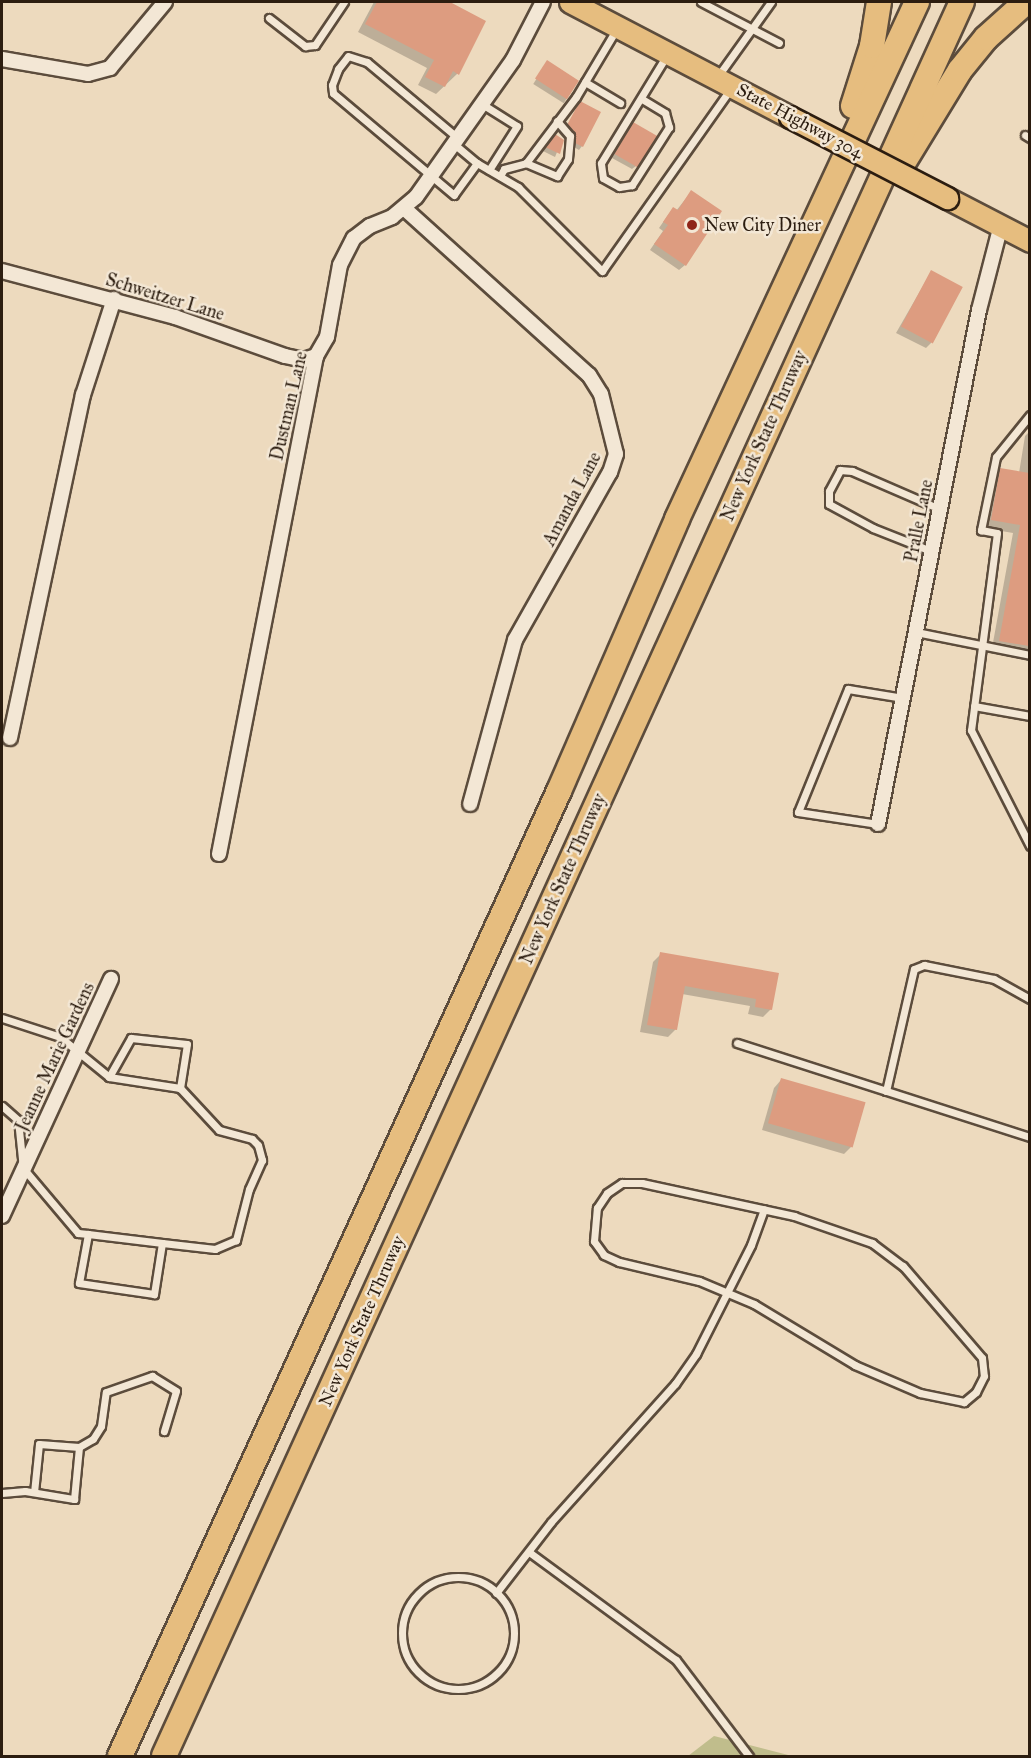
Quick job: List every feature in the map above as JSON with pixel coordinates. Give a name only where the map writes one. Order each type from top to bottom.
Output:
[{"type":"highway","points":[[800,249],[864,75],[879,2]]},
{"type":"highway","points":[[120,1756],[800,249],[916,2]]},
{"type":"highway","name":"New York State Thruway","points":[[164,1756],[962,2]]},
{"type":"highway","points":[[833,284],[950,83],[986,38],[1026,2]]},
{"type":"main road","name":"State Highway 304","points":[[570,2],[593,7],[618,27],[1029,241]]},
{"type":"street","points":[[2,59],[88,74],[110,68],[165,2]]},
{"type":"street","name":"Dustman Lane","points":[[219,855],[316,356],[327,337],[340,265],[354,238],[405,209],[430,177],[524,40],[543,2]]},
{"type":"street","name":"Amanda Lane","points":[[405,209],[589,375],[601,394],[616,454],[610,472],[515,640],[470,804]]},
{"type":"street","name":"Pralle Lane","points":[[878,824],[979,310],[1000,225]]},
{"type":"street","name":"Schweitzer Lane","points":[[2,271],[114,299],[285,356],[304,360],[316,356]]},
{"type":"street","points":[[10,738],[83,395],[114,299]]},
{"type":"street","name":"Jeanne Marie Gardens","points":[[2,1216],[111,980]]},
{"type":"lane","points":[[269,18],[305,46],[315,45],[344,2]]},
{"type":"lane","points":[[700,2],[779,43]]},
{"type":"lane","points":[[477,163],[454,195],[333,93],[332,85],[338,69],[348,56],[367,62],[456,141],[477,163],[518,188],[602,271],[725,82],[749,28],[771,2]]},
{"type":"lane","points":[[526,163],[585,82],[618,27]]},
{"type":"lane","points":[[642,99],[665,113],[669,127],[632,185],[619,187],[603,178],[601,163],[668,53]]},
{"type":"lane","points":[[585,82],[620,103]]},
{"type":"lane","points":[[482,104],[517,126],[489,170]]},
{"type":"lane","points":[[500,176],[504,169],[526,163],[557,176],[568,159],[570,136],[557,121]]},
{"type":"lane","points":[[1029,415],[996,457],[981,530],[997,533],[971,730],[1029,846]]},
{"type":"lane","points":[[931,551],[873,528],[830,504],[829,491],[840,471],[852,471],[940,509]]},
{"type":"lane","points":[[916,632],[1029,655]]},
{"type":"lane","points":[[878,824],[798,812],[848,689],[903,698]]},
{"type":"lane","points":[[974,706],[1029,716]]},
{"type":"lane","points":[[886,1091],[914,969],[924,965],[994,979],[1029,999]]},
{"type":"lane","points":[[2,1018],[60,1037],[109,1077],[180,1088],[219,1130],[252,1139],[258,1145],[262,1160],[249,1189],[240,1233],[231,1245],[215,1249],[78,1233],[23,1168],[18,1120],[2,1106]]},
{"type":"lane","points":[[109,1077],[131,1038],[187,1044],[180,1088]]},
{"type":"lane","points":[[737,1043],[1029,1137]]},
{"type":"lane","points":[[622,1183],[642,1183],[764,1209],[836,1228],[872,1243],[903,1266],[982,1359],[984,1376],[976,1392],[964,1402],[920,1393],[855,1365],[754,1304],[727,1293],[604,1255],[594,1241],[597,1208],[607,1193],[622,1183]]},
{"type":"lane","points":[[496,1593],[551,1522],[675,1384],[701,1344],[727,1293],[764,1209]]},
{"type":"lane","points":[[88,1234],[79,1283],[154,1294],[162,1243]]},
{"type":"lane","points":[[34,1492],[39,1444],[79,1447],[93,1439],[101,1426],[106,1392],[152,1376],[176,1391],[164,1431]]},
{"type":"lane","points":[[2,1493],[34,1492],[74,1499],[79,1447]]},
{"type":"lane","points":[[529,1552],[676,1660],[750,1756]]},
{"type":"lane","points":[[460,1577],[477,1581],[496,1593],[512,1619],[514,1637],[510,1655],[500,1671],[485,1683],[457,1689],[430,1682],[415,1670],[405,1653],[402,1635],[405,1616],[426,1587],[460,1577]]},
{"type":"shaded area","points":[[714,1736],[792,1756],[688,1756]]},
{"type":"building","points":[[377,2],[450,2],[486,21],[459,75],[453,71],[445,87],[425,77],[434,60],[365,24]]},
{"type":"building","points":[[547,60],[579,81],[567,99],[535,78]]},
{"type":"building","points":[[580,101],[601,112],[583,147],[575,143],[575,134],[567,125]]},
{"type":"building","points":[[633,122],[657,136],[639,168],[614,154]]},
{"type":"building","points":[[555,134],[564,140],[560,154],[545,147]]},
{"type":"building","points":[[691,190],[722,211],[686,266],[654,244],[668,225],[663,222],[673,207],[678,210]]},
{"type":"building","points":[[931,270],[963,287],[933,343],[901,327]]},
{"type":"building","points":[[1000,468],[1029,473],[1029,646],[999,641],[1020,525],[991,520]]},
{"type":"building","points":[[660,952],[779,973],[772,1010],[755,1007],[756,999],[685,986],[677,1030],[647,1025]]},
{"type":"building","points":[[781,1078],[866,1102],[853,1147],[768,1123]]},
{"type":"place","name":"New City Diner","points":[[692,225]]}]
